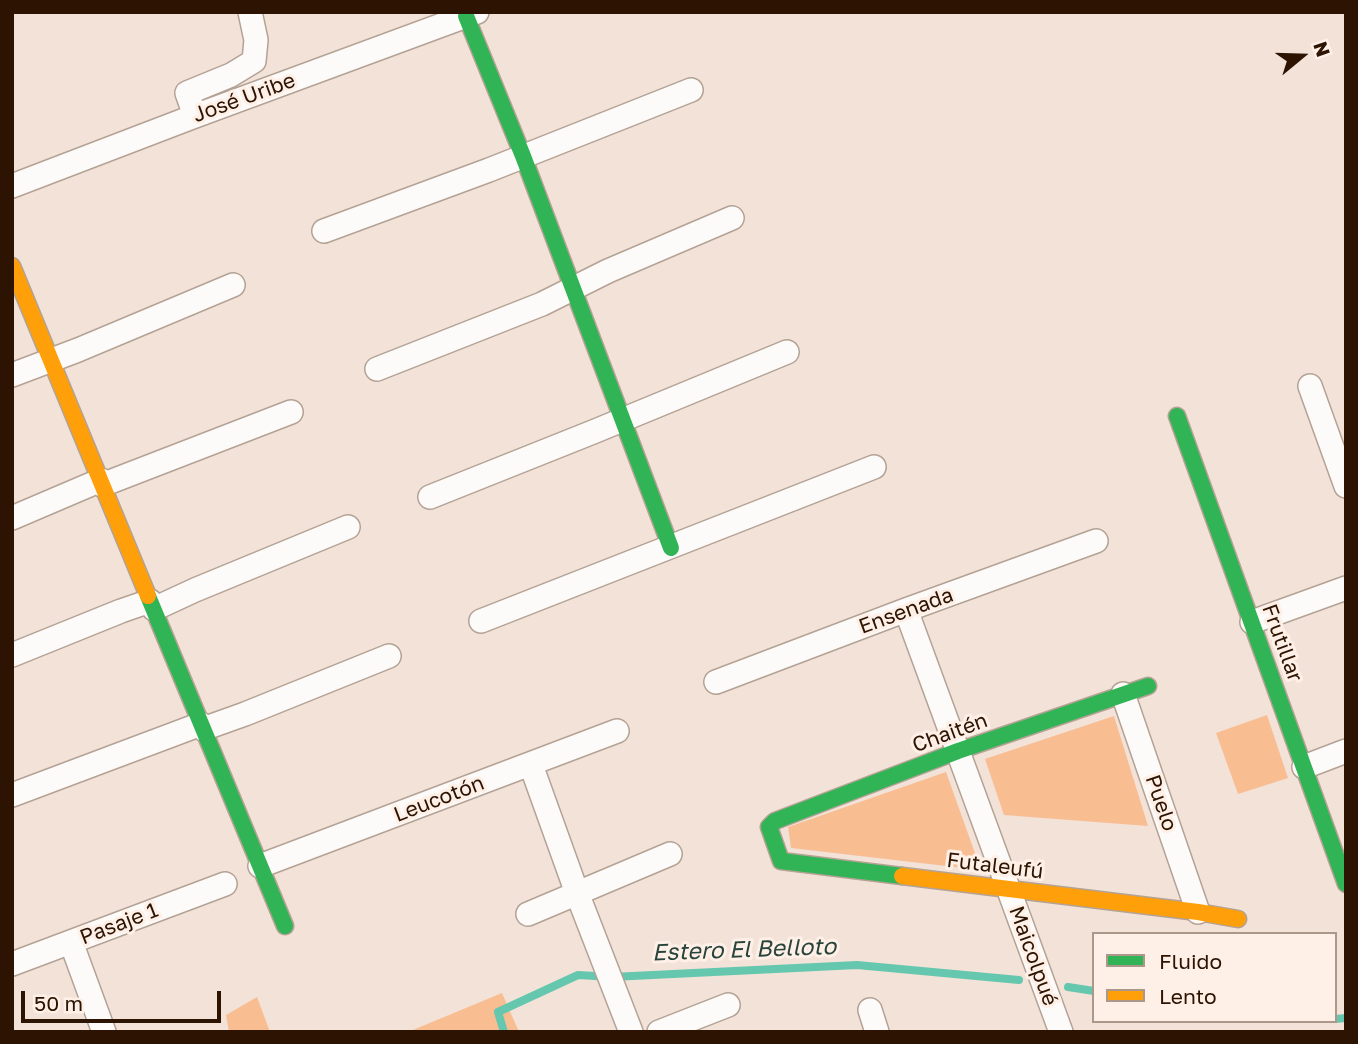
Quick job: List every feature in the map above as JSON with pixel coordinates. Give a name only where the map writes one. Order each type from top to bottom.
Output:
[{"type":"street","points":[[195,116],[187,93],[231,75],[254,61],[256,40],[250,12]]},
{"type":"street","points":[[471,14],[671,548]]},
{"type":"street","name":"José Uribe","points":[[12,186],[471,14]]},
{"type":"street","points":[[324,231],[691,90]]},
{"type":"street","points":[[377,369],[542,304],[608,271],[732,218]]},
{"type":"street","points":[[12,267],[285,926]]},
{"type":"street","points":[[12,375],[233,285]]},
{"type":"street","points":[[430,498],[787,352]]},
{"type":"street","points":[[1310,386],[1346,485]]},
{"type":"street","points":[[12,518],[291,412]]},
{"type":"street","name":"Frutillar","points":[[1177,416],[1345,877]]},
{"type":"street","points":[[481,621],[874,467]]},
{"type":"street","points":[[12,655],[121,611],[152,605],[195,590],[348,527]]},
{"type":"street","name":"Ensenada","points":[[716,682],[1097,541]]},
{"type":"street","points":[[1252,622],[1346,589]]},
{"type":"street","name":"Maicolpué","points":[[906,610],[1009,889],[1054,1030]]},
{"type":"street","points":[[12,795],[202,726],[257,709],[388,656]]},
{"type":"street","name":"Chaitén","points":[[769,827],[775,821],[958,751],[1148,686]]},
{"type":"street","name":"Puelo","points":[[1123,694],[1198,912]]},
{"type":"street","name":"Leucotón","points":[[260,866],[617,731]]},
{"type":"street","points":[[1304,767],[1346,751]]},
{"type":"street","points":[[531,765],[631,1032]]},
{"type":"street","name":"Futaleufú","points":[[769,827],[781,861],[1238,919]]},
{"type":"street","points":[[528,914],[670,854]]},
{"type":"street","name":"Pasaje 1","points":[[12,964],[225,884]]},
{"type":"street","points":[[71,942],[104,1032]]},
{"type":"street","points":[[659,1032],[728,1005]]},
{"type":"shaded area","points":[[1267,715],[1288,778],[1238,794],[1216,733]]},
{"type":"shaded area","points":[[1114,716],[1148,826],[1004,815],[985,759]]},
{"type":"shaded area","points":[[946,772],[981,870],[791,848],[788,827]]},
{"type":"shaded area","points":[[502,993],[519,1032],[408,1032]]},
{"type":"shaded area","points":[[257,997],[270,1032],[229,1032],[226,1015]]},
{"type":"waterway","name":"Estero El Belloto","points":[[504,1032],[498,1012],[578,975],[612,977],[857,965],[1019,980]]},
{"type":"waterway","name":"Estero El Belloto","points":[[1068,987],[1092,991]]},
{"type":"waterway","name":"Estero El Belloto","points":[[1337,1019],[1346,1018]]},
{"type":"traffic: fast","points":[[466,16],[523,156],[671,548]]},
{"type":"traffic: fast","points":[[1177,416],[1346,884]]},
{"type":"traffic: fast","points":[[148,596],[285,926]]},
{"type":"traffic: fast","points":[[902,876],[781,861],[769,827],[775,821],[958,751],[1148,686]]},
{"type":"traffic: slow","points":[[12,266],[148,596]]},
{"type":"traffic: slow","points":[[902,876],[1238,919]]}]
